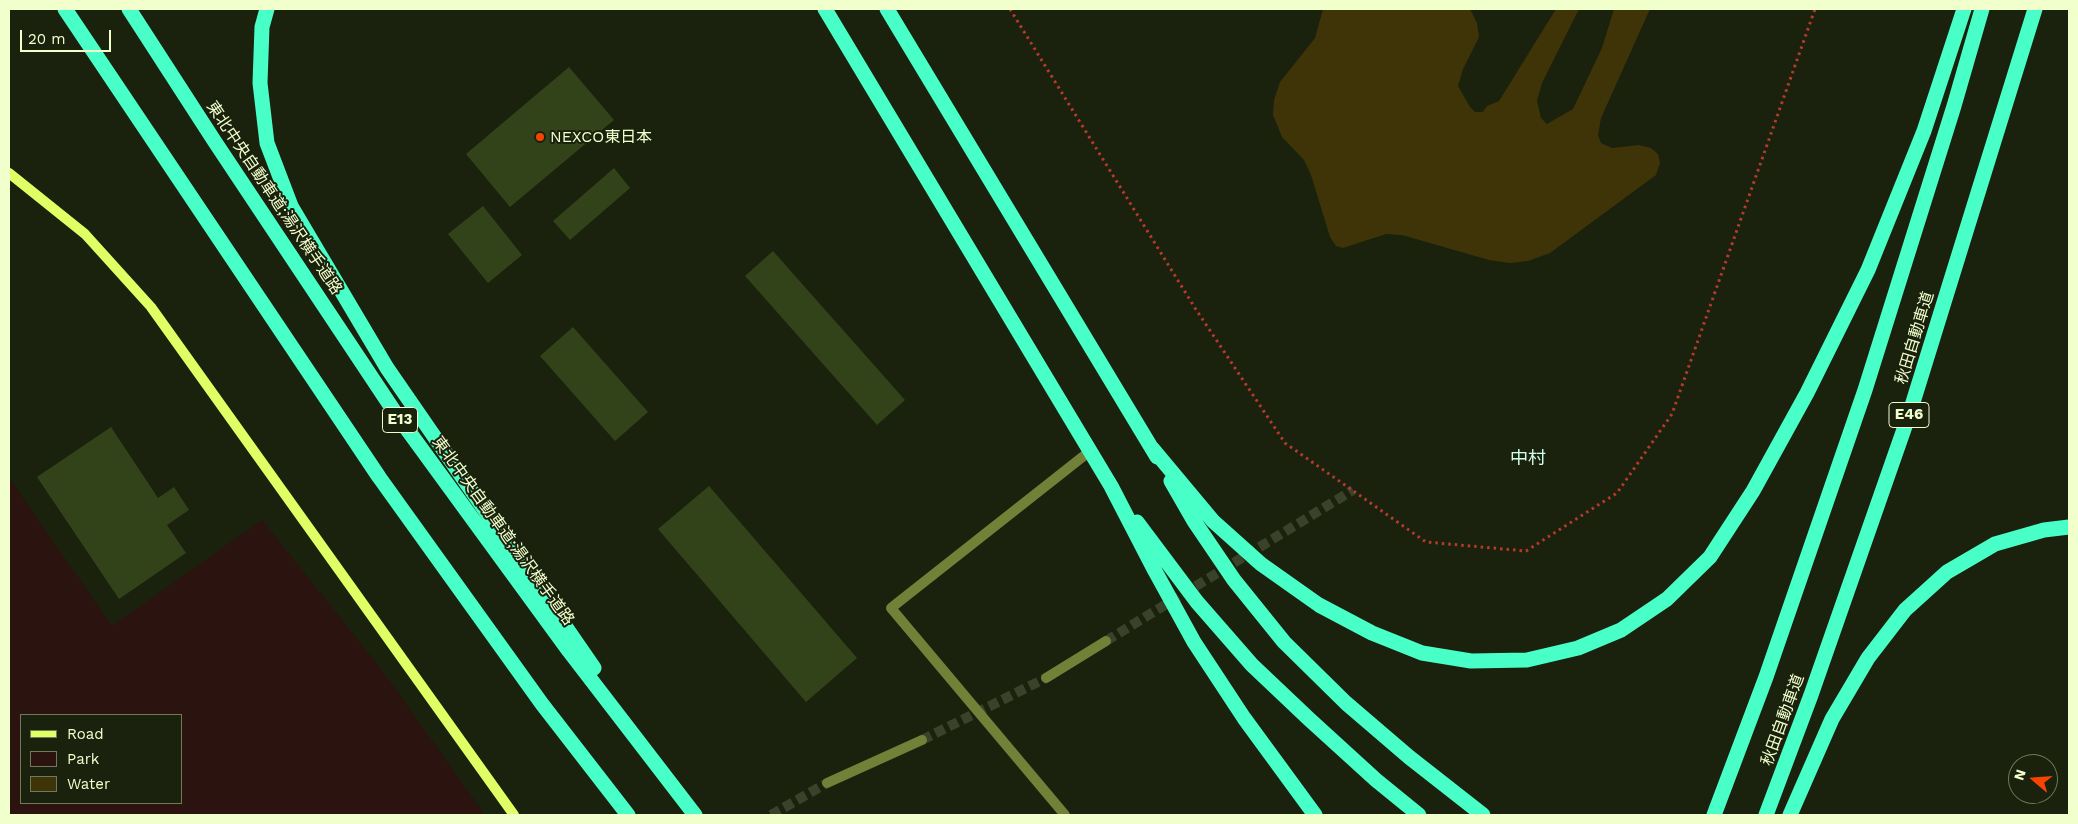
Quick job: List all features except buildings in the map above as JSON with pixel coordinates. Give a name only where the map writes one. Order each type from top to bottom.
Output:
[{"type":"highway","points":[[65,9],[379,477],[542,704],[628,815]]},
{"type":"highway","name":"東北中央自動車道;湯沢横手道路","points":[[129,9],[396,414],[569,651],[697,815]]},
{"type":"highway","points":[[267,9],[262,27],[260,83],[267,143],[290,206],[387,368],[697,815]]},
{"type":"highway","points":[[825,9],[1111,486],[1194,642],[1244,718],[1315,815]]},
{"type":"highway","points":[[886,9],[1152,448],[1194,521],[1228,573],[1284,642],[1346,703],[1409,757],[1483,815]]},
{"type":"highway","points":[[1152,448],[1214,521],[1261,564],[1319,605],[1388,640],[1422,653],[1472,661],[1527,660],[1578,648],[1620,630],[1667,600],[1710,557],[1753,491],[1806,394],[1868,270],[1924,131],[1964,9]]},
{"type":"highway","name":"秋田自動車道","points":[[1714,815],[1766,677],[1865,390],[1954,106],[1982,9]]},
{"type":"highway","name":"秋田自動車道","points":[[1766,815],[1811,696],[1910,412],[2035,9]]},
{"type":"highway","points":[[1111,486],[1197,602],[1252,665],[1309,720],[1376,780],[1419,815]]},
{"type":"highway","points":[[1790,815],[1832,719],[1868,658],[1905,610],[1946,572],[1995,544],[2044,530],[2069,527]]},
{"type":"street","points":[[9,173],[86,234],[151,307],[514,815]]},
{"type":"street","points":[[1065,815],[891,608],[1090,451]]},
{"type":"street","points":[[1046,678],[1106,642]]},
{"type":"street","points":[[827,783],[922,740]]},
{"type":"path","points":[[1010,9],[1195,308],[1285,443],[1426,542],[1526,551],[1617,493],[1672,414],[1814,9]]},
{"type":"green space","points":[[9,478],[112,626],[262,520],[381,669],[485,815],[9,815]]},
{"type":"water","points":[[1323,9],[1470,9],[1477,23],[1479,37],[1463,69],[1458,86],[1470,107],[1475,112],[1483,112],[1487,106],[1499,101],[1556,9],[1579,9],[1542,83],[1537,101],[1541,118],[1547,124],[1573,109],[1602,48],[1614,9],[1650,9],[1601,118],[1598,135],[1601,143],[1612,148],[1639,145],[1651,148],[1658,154],[1660,163],[1656,175],[1550,253],[1528,261],[1510,263],[1489,260],[1402,235],[1386,234],[1343,248],[1336,246],[1330,237],[1311,175],[1304,160],[1282,137],[1273,115],[1274,100],[1280,82],[1315,38]]},
{"type":"tunnel","points":[[1106,641],[1353,490]]},
{"type":"tunnel","points":[[922,740],[1046,678]]},
{"type":"tunnel","points":[[771,815],[827,783]]},
{"type":"place","name":"NEXCO東日本","points":[[540,137]]},
{"type":"district","name":"中村","points":[[1528,459]]}]
